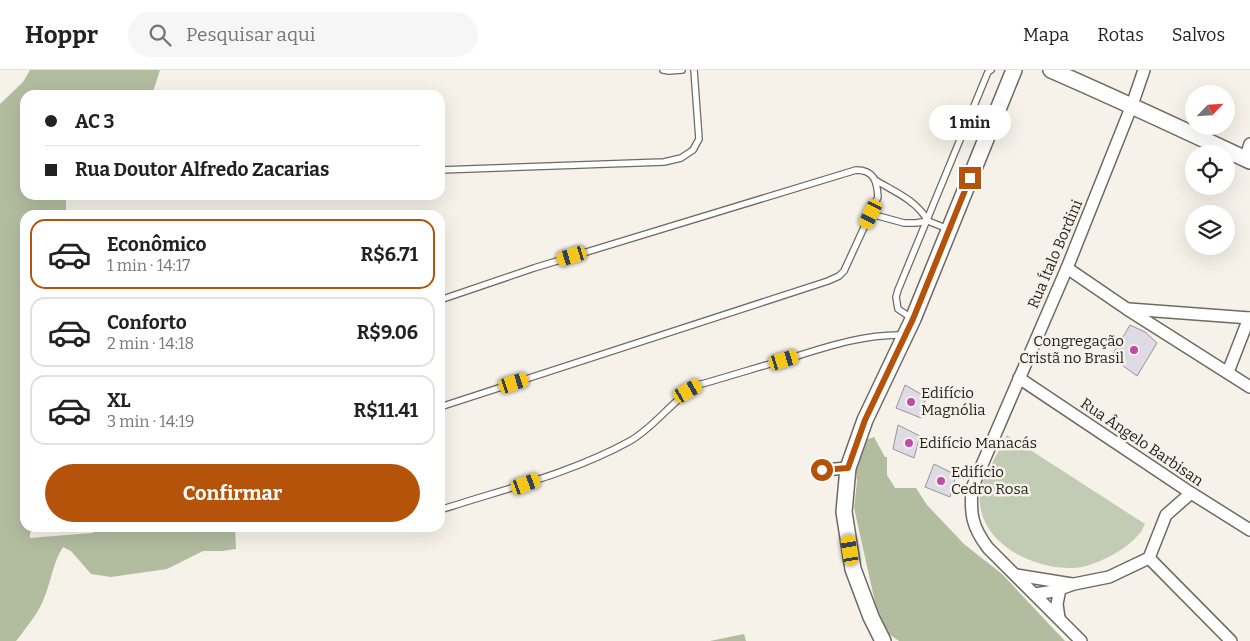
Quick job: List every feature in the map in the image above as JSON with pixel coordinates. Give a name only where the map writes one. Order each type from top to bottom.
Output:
[{"type":"street","points":[[883,641],[871,618],[853,569],[844,512],[848,468],[865,420],[913,319],[1014,70]]},
{"type":"street","points":[[1051,70],[1132,105],[1247,160],[1250,144]]},
{"type":"street","name":"Rua Ítalo Bordini","points":[[1081,641],[981,539],[974,528],[970,510],[972,488],[1067,268],[1132,105],[1144,70]]},
{"type":"street","points":[[1067,268],[1127,309],[1250,387]]},
{"type":"street","points":[[1127,309],[1250,318],[1228,372]]},
{"type":"street","name":"Rua Ângelo Barbisan","points":[[1019,378],[1191,493],[1250,530]]},
{"type":"street","points":[[822,470],[848,468]]},
{"type":"street","points":[[1016,575],[1074,584],[1087,583],[1109,577],[1148,558],[1166,515],[1191,493]]},
{"type":"street","points":[[1148,558],[1231,641]]},
{"type":"street","points":[[1035,594],[1074,584]]},
{"type":"street","points":[[1059,618],[1057,604],[1060,589]]},
{"type":"lane","points":[[663,70],[669,72],[682,70]]},
{"type":"lane","points":[[445,170],[664,162],[681,158],[693,150],[699,139],[694,70]]},
{"type":"lane","points":[[913,319],[898,310],[896,298],[989,71]]},
{"type":"lane","points":[[445,298],[534,268],[856,170],[869,172],[875,180],[911,201],[922,210],[928,221]]},
{"type":"lane","points":[[445,405],[839,276],[844,270],[878,197],[875,180]]},
{"type":"lane","points":[[871,214],[904,223],[916,224],[928,221],[949,230]]},
{"type":"lane","points":[[445,508],[549,476],[588,461],[643,433],[688,391],[698,386],[818,349],[865,338],[905,335]]},
{"type":"green space","points":[[30,70],[160,70],[154,90],[20,90],[20,200],[66,200],[66,210],[20,210],[20,532],[31,532],[30,538],[94,532],[235,532],[236,549],[203,551],[167,569],[111,577],[91,574],[71,551],[63,547],[56,560],[45,596],[35,616],[16,641],[0,641],[0,104],[23,82]]},
{"type":"green space","points":[[1007,435],[1145,524],[1141,532],[1126,546],[1109,557],[1090,565],[1073,568],[1039,563],[1023,557],[1008,548],[995,537],[986,523],[980,508],[981,485]]},
{"type":"green space","points":[[874,437],[885,457],[887,457],[887,475],[895,488],[916,488],[927,505],[964,544],[1002,574],[1065,641],[899,641],[883,630],[854,508],[857,482],[856,471],[860,456],[859,442]]},
{"type":"green space","points":[[744,634],[746,641],[710,641]]},
{"type":"building","name":"Congregação Cristã no Brasil","points":[[1130,325],[1145,332],[1157,343],[1137,376],[1111,357]]},
{"type":"building","name":"Edifício Magnólia","points":[[905,385],[926,397],[921,418],[896,408]]},
{"type":"building","name":"Edifício Manacás","points":[[898,425],[920,436],[914,458],[893,449]]},
{"type":"building","name":"Edifício Cedro Rosa","points":[[934,464],[956,475],[950,497],[925,487]]},
{"type":"place","name":"Congregação Cristã no Brasil","points":[[1134,350]]},
{"type":"place","name":"Edifício Magnólia","points":[[911,402]]},
{"type":"place","name":"Edifício Manacás","points":[[909,443]]},
{"type":"place","name":"Edifício Cedro Rosa","points":[[941,481]]},
{"type":"route","points":[[822,470],[848,468],[865,420],[913,319],[970,178]]}]
